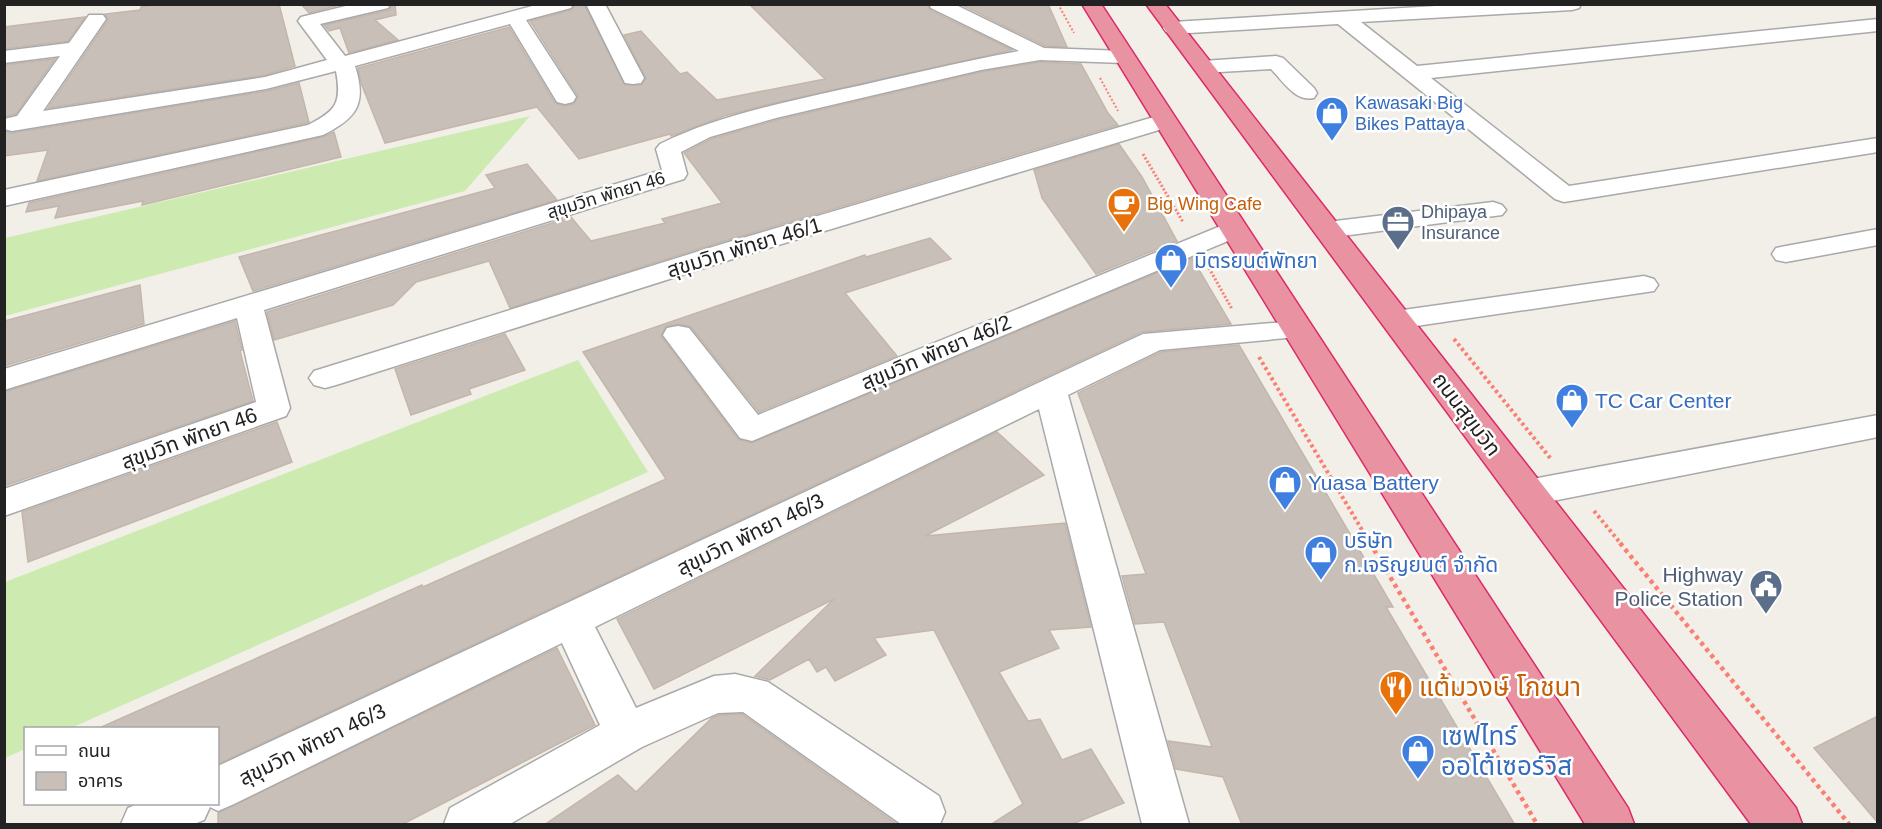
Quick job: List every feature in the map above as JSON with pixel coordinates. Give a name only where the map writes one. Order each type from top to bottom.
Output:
[{"type":"highway","points":[[1090,4],[1611,825]]},
{"type":"highway","name":"ถนนสุขุมวิท","points":[[1164,16],[1779,825]]},
{"type":"street","points":[[4,198],[315,130],[336,120],[346,108],[349,76],[308,21],[381,4]]},
{"type":"street","points":[[15,123],[255,85],[516,19],[564,4]]},
{"type":"street","points":[[595,4],[633,78]]},
{"type":"street","name":"สุขุมวิท พัทยา 46","points":[[938,4],[1040,54]]},
{"type":"street","points":[[1164,16],[1343,18],[1462,8],[1572,4]]},
{"type":"street","points":[[1343,18],[1564,194],[1878,145]]},
{"type":"street","points":[[15,123],[96,19]]},
{"type":"street","points":[[516,19],[565,97]]},
{"type":"street","points":[[1414,73],[1878,24]]},
{"type":"street","points":[[4,57],[75,48]]},
{"type":"street","name":"สุขุมวิท พัทยา 46","points":[[4,380],[675,174],[668,149],[702,132],[970,67],[1040,54],[1124,57]]},
{"type":"street","points":[[1203,67],[1276,62],[1306,93]]},
{"type":"street","name":"สุขุมวิท พัทยา 46/1","points":[[325,378],[732,250],[1164,121]]},
{"type":"street","points":[[1327,230],[1493,210]]},
{"type":"street","name":"สุขุมวิท พัทยา 46/2","points":[[678,334],[752,430],[1233,229]]},
{"type":"street","points":[[1786,254],[1878,237]]},
{"type":"street","points":[[1396,320],[1644,285]]},
{"type":"street","name":"สุขุมวิท พัทยา 46","points":[[4,502],[274,408],[248,305]]},
{"type":"street","name":"สุขุมวิท พัทยา 46/3","points":[[219,789],[1154,341],[1297,330]]},
{"type":"street","points":[[1050,390],[1166,825]]},
{"type":"street","points":[[1527,493],[1878,426]]},
{"type":"street","points":[[571,620],[626,733]]},
{"type":"street","points":[[466,825],[626,733],[714,695],[735,692],[753,695],[922,812]]},
{"type":"street","points":[[144,825],[186,805]]},
{"type":"path","points":[[1058,4],[1246,334],[1538,825]]},
{"type":"path","points":[[1435,315],[1849,825]]},
{"type":"green space","points":[[530,116],[465,191],[5,316],[5,238]]},
{"type":"green space","points":[[578,360],[648,472],[73,727],[24,727],[24,749],[5,758],[5,582]]},
{"type":"building","points":[[159,4],[279,4],[295,66],[265,75],[48,108],[108,20],[105,14],[140,10],[141,7]]},
{"type":"building","points":[[301,4],[343,4],[309,13]]},
{"type":"building","points":[[392,4],[395,4],[396,15],[375,20],[398,40],[349,53],[340,28],[329,31],[324,25],[389,10]]},
{"type":"building","points":[[575,4],[584,4],[625,85],[641,85],[646,79],[624,35],[641,31],[680,74],[687,72],[717,100],[825,79],[749,4],[927,4],[930,10],[1012,50],[770,104],[724,116],[671,136],[670,134],[579,159],[537,107],[385,143],[361,83],[358,68],[509,27],[555,103],[564,106],[574,104],[578,96],[530,21],[572,10]]},
{"type":"building","points":[[960,4],[1048,4],[1067,47],[1045,46]]},
{"type":"building","points":[[85,17],[68,41],[4,49],[4,27]]},
{"type":"building","points":[[55,59],[16,114],[4,117],[4,65]]},
{"type":"building","points":[[1040,62],[1081,64],[1108,113],[1118,125],[721,242],[510,308],[489,261],[416,282],[393,305],[274,340],[267,312],[571,217],[591,241],[665,223],[662,219],[722,203],[684,153],[711,139],[777,120],[981,72]]},
{"type":"building","points":[[299,83],[309,122],[307,123],[37,181],[48,150],[4,156],[4,131],[12,133],[267,91]]},
{"type":"building","points":[[334,132],[341,157],[142,205],[143,201],[55,218],[59,206],[26,212],[29,203],[323,137]]},
{"type":"building","points":[[1119,144],[1142,177],[1177,241],[1096,274],[1042,198],[1034,170]]},
{"type":"building","points":[[527,164],[557,200],[253,291],[239,257],[495,188],[486,175]]},
{"type":"building","points":[[930,238],[951,259],[845,293],[897,356],[759,412],[691,327],[678,324],[667,326],[661,336],[738,439],[751,443],[1192,258],[1231,324],[1142,332],[219,764],[219,727],[102,727],[666,479],[583,352],[865,255],[866,257]]},
{"type":"building","points":[[140,285],[144,324],[4,366],[4,321]]},
{"type":"building","points":[[235,321],[253,401],[4,486],[4,392]]},
{"type":"building","points":[[505,334],[525,370],[469,389],[471,394],[411,415],[395,369]]},
{"type":"building","points":[[1239,345],[1393,607],[1386,607],[1515,825],[1242,825],[1223,777],[1176,769],[1168,741],[1212,747],[1164,622],[1135,624],[1122,576],[1146,574],[1078,393],[1161,352]]},
{"type":"building","points":[[277,422],[292,462],[28,562],[22,512]]},
{"type":"building","points":[[997,432],[1044,475],[925,536],[1065,523],[1091,627],[1049,630],[1059,648],[999,672],[1028,721],[1040,719],[1062,760],[1091,749],[1124,803],[1070,825],[990,825],[1023,804],[934,630],[874,638],[886,655],[835,681],[826,667],[817,672],[809,659],[770,680],[755,676],[834,599],[654,689],[617,619]]},
{"type":"building","points":[[557,648],[595,725],[401,825],[218,825],[218,813]]},
{"type":"building","points":[[742,714],[898,825],[544,825],[618,775],[636,792],[712,718],[719,715]]},
{"type":"building","points":[[1878,716],[1878,823],[1814,748]]},
{"type":"place","name":"Kawasaki Big Bikes Pattaya","points":[[1332,142]]},
{"type":"place","name":"Big Wing Cafe","points":[[1124,233]]},
{"type":"place","name":"Dhipaya Insurance","points":[[1398,251]]},
{"type":"place","name":"มิตรยนต์พัทยา","points":[[1171,289]]},
{"type":"place","name":"TC Car Center","points":[[1572,429]]},
{"type":"place","name":"Yuasa Battery","points":[[1285,511]]},
{"type":"place","name":"บริษัท ก.เจริญยนต์ จำกัด","points":[[1321,581]]},
{"type":"place","name":"Highway Police Station","points":[[1766,615]]},
{"type":"place","name":"แต้มวงษ์ โภชนา","points":[[1396,716]]},
{"type":"place","name":"เซฟไทร์ ออโต้เซอร์วิส","points":[[1418,780]]}]
